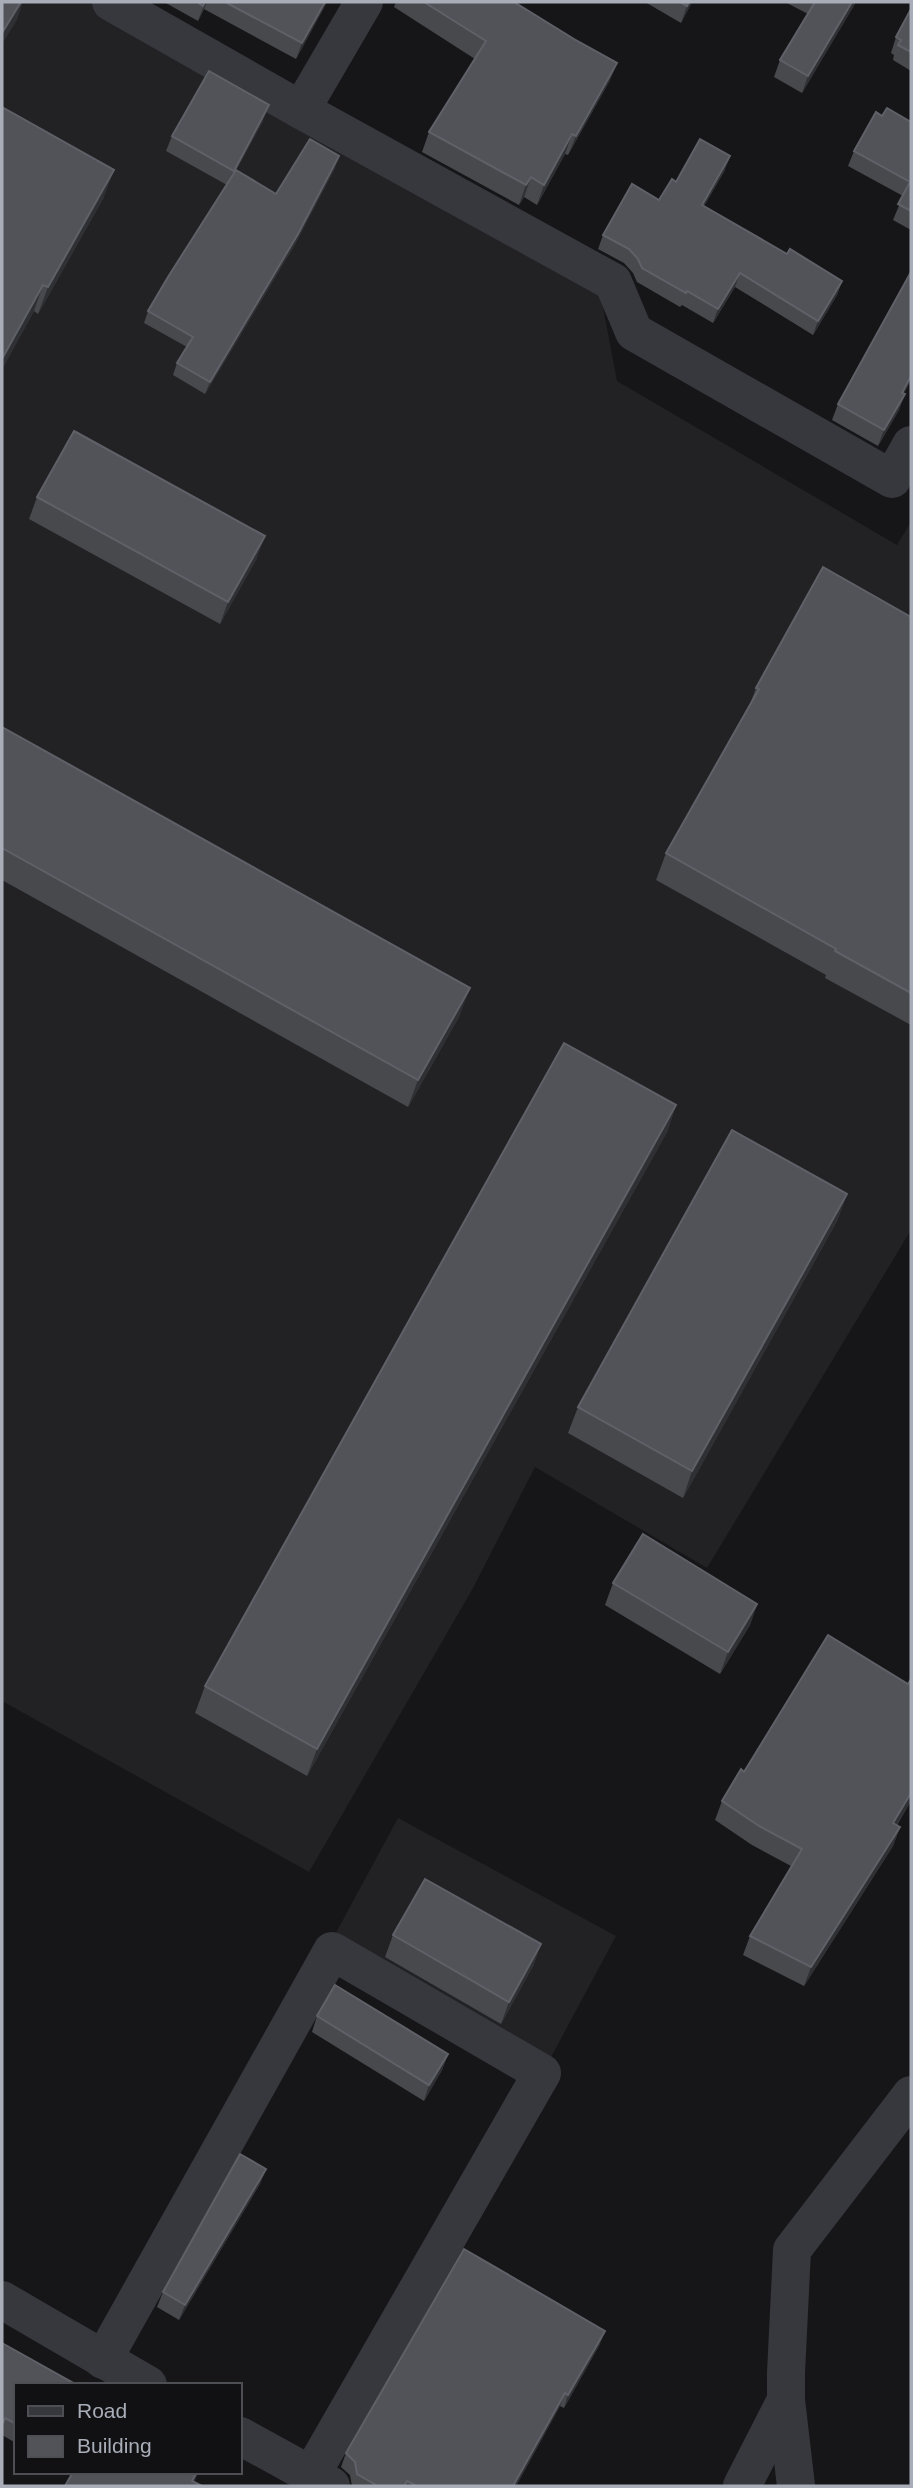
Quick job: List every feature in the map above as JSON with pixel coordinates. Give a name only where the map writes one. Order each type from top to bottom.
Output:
[{"type":"street","points":[[111,2],[614,282],[634,332],[892,479],[911,445]]},
{"type":"street","points":[[301,110],[364,2]]},
{"type":"street","points":[[103,2360],[332,1951],[542,2073],[321,2481],[242,2437]]},
{"type":"street","points":[[796,2486],[786,2400],[792,2250],[911,2095]]},
{"type":"street","points":[[2,2300],[144,2383]]},
{"type":"street","points":[[741,2486],[786,2400]]},
{"type":"shaded area","points":[[2,2],[94,2],[599,286],[617,381],[897,545],[911,522],[911,1230],[707,1568],[535,1467],[473,1588],[309,1872],[2,1701]]},
{"type":"shaded area","points":[[398,1818],[616,1936],[550,2059],[331,1942]]},
{"type":"building","points":[[2,2],[21,2],[2,33]]},
{"type":"building","points":[[225,2],[325,2],[302,43]]},
{"type":"building","points":[[424,2],[514,2],[617,63],[576,136],[572,134],[544,185],[531,177],[526,185],[429,132],[486,41]]},
{"type":"building","points":[[815,2],[852,2],[808,76],[780,60]]},
{"type":"building","points":[[911,9],[911,52],[898,45],[901,40],[896,37]]},
{"type":"building","points":[[209,71],[269,105],[234,171],[172,136]]},
{"type":"building","points":[[2,107],[114,170],[48,287],[43,285],[2,359]]},
{"type":"building","points":[[887,108],[911,122],[911,211],[898,204],[910,182],[854,151],[876,112],[882,116]]},
{"type":"building","points":[[310,139],[339,156],[298,234],[210,382],[177,363],[193,337],[148,311],[236,170],[276,194]]},
{"type":"building","points":[[700,139],[730,156],[702,205],[787,254],[790,249],[842,281],[818,321],[740,273],[718,309],[642,268],[629,249],[603,235],[632,184],[659,200],[672,179],[676,182]]},
{"type":"building","points":[[911,272],[911,376],[902,393],[905,394],[884,430],[838,404]]},
{"type":"building","points":[[74,431],[265,536],[228,602],[37,497]]},
{"type":"building","points":[[823,567],[911,617],[911,993],[666,853],[759,689],[756,688]]},
{"type":"building","points":[[2,727],[470,988],[418,1080],[2,848]]},
{"type":"building","points":[[564,1043],[676,1105],[317,1749],[205,1686]]},
{"type":"building","points":[[732,1130],[847,1194],[692,1471],[578,1407]]},
{"type":"building","points":[[643,1534],[757,1604],[728,1652],[613,1583]]},
{"type":"building","points":[[828,1635],[908,1684],[911,1679],[911,1793],[893,1823],[900,1827],[811,1967],[750,1936],[802,1849],[759,1826],[722,1801],[741,1769],[744,1772]]},
{"type":"building","points":[[425,1879],[541,1944],[509,2002],[393,1935]]},
{"type":"building","points":[[335,1985],[448,2054],[429,2085],[317,2016]]},
{"type":"building","points":[[240,2154],[266,2169],[185,2305],[163,2292]]},
{"type":"building","points":[[464,2249],[605,2331],[568,2395],[565,2393],[513,2486],[417,2486],[407,2481],[404,2486],[378,2486],[357,2474],[355,2462],[346,2453]]},
{"type":"building","points":[[2,2343],[73,2383],[14,2383],[14,2423],[5,2418],[2,2425]]},
{"type":"building","points":[[72,2474],[196,2474],[192,2481],[202,2486],[65,2486]]}]
